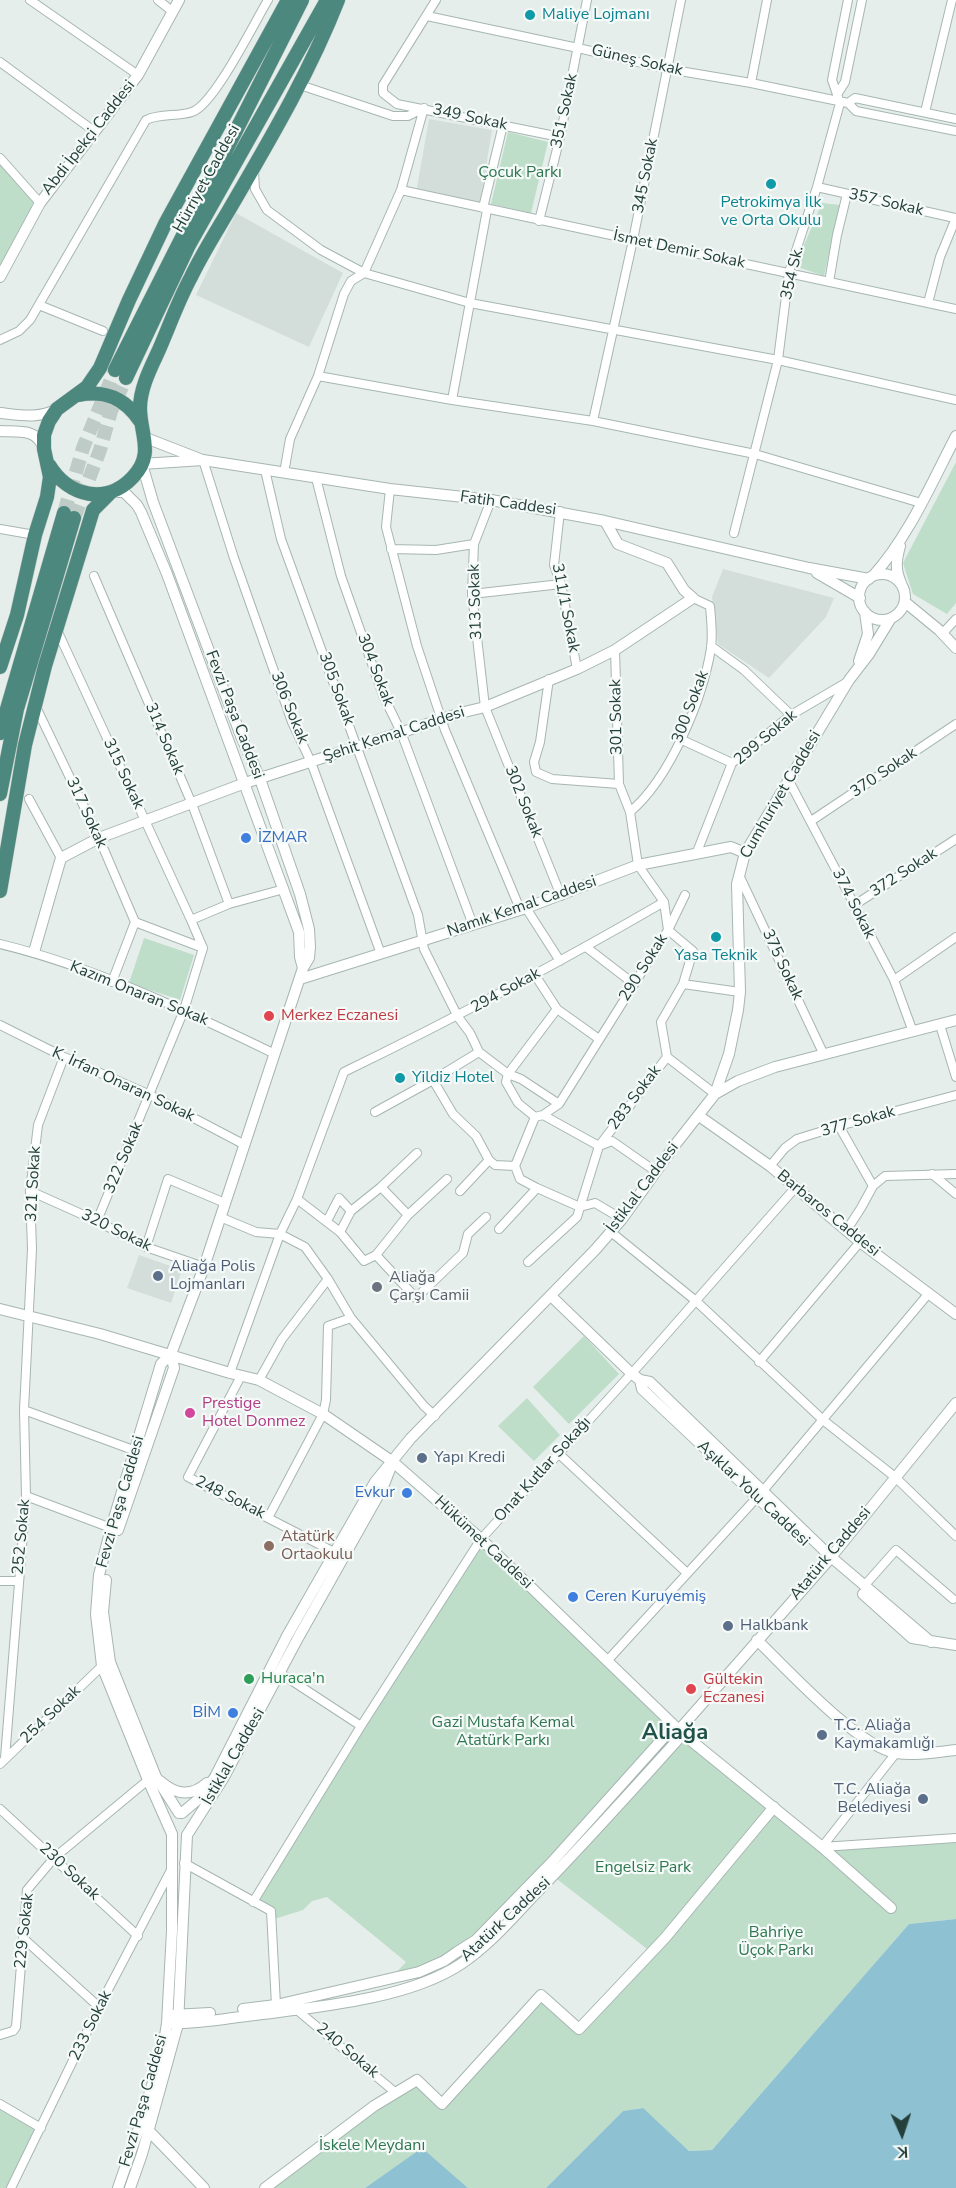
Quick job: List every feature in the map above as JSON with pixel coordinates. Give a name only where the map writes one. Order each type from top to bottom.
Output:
[{"type":"highway","points":[[0,667],[17,615],[35,535],[47,497],[50,477],[44,449],[44,435],[49,421],[57,409],[87,387],[100,368],[166,222],[288,0]]},
{"type":"highway","name":"Hürriyet Caddesi","points":[[302,0],[120,374],[189,245],[327,0]]},
{"type":"highway","points":[[0,891],[25,746],[56,628],[93,510],[111,492],[134,476],[142,464],[146,438],[140,408],[142,392],[170,323],[191,277],[320,47],[339,0]]},
{"type":"highway","points":[[77,396],[92,392],[107,394],[122,400],[142,423]]},
{"type":"highway","points":[[48,464],[56,476],[74,489],[96,494],[111,492]]},
{"type":"highway","points":[[0,733],[69,516],[17,709],[0,794]]},
{"type":"street","points":[[30,0],[138,75]]},
{"type":"street","points":[[158,0],[172,11]]},
{"type":"street","name":"Abdi İpekçi Caddesi","points":[[0,277],[40,203],[138,75],[179,0]]},
{"type":"street","points":[[0,340],[19,331],[39,305],[146,120],[192,112],[203,105],[218,86],[267,0]]},
{"type":"street","points":[[427,16],[436,0]]},
{"type":"street","name":"351 Sokak","points":[[539,220],[560,137],[579,48],[586,0]]},
{"type":"street","name":"345 Sokak","points":[[593,421],[633,240],[681,0]]},
{"type":"street","points":[[751,83],[767,0]]},
{"type":"street","name":"354 Sk.","points":[[842,100],[832,80],[848,0]]},
{"type":"street","name":"354 Sk.","points":[[734,533],[778,360],[789,272],[842,100],[862,0]]},
{"type":"street","points":[[925,112],[952,0]]},
{"type":"street","name":"Güneş Sokak","points":[[427,16],[668,69],[842,100],[855,98],[956,119]]},
{"type":"street","name":"349 Sokak","points":[[427,16],[383,85],[382,93],[397,104],[560,137]]},
{"type":"street","points":[[0,62],[94,131]]},
{"type":"street","points":[[300,85],[393,116],[408,116],[424,108]]},
{"type":"street","name":"Güneş Sokak","points":[[842,100],[856,111],[956,132]]},
{"type":"street","points":[[284,473],[290,439],[318,376],[344,294],[351,281],[363,273],[401,190],[424,108]]},
{"type":"street","points":[[452,400],[485,209],[503,125]]},
{"type":"street","points":[[0,158],[40,203]]},
{"type":"street","points":[[254,167],[255,189],[267,210],[321,250],[363,273],[470,303],[778,360],[956,400]]},
{"type":"street","name":"357 Sokak","points":[[817,187],[955,218]]},
{"type":"street","name":"İsmet Demir Sokak","points":[[401,190],[956,309]]},
{"type":"street","points":[[829,282],[847,194]]},
{"type":"street","points":[[928,303],[940,258],[955,218]]},
{"type":"street","points":[[39,305],[103,331]]},
{"type":"street","points":[[318,376],[452,400],[593,421],[755,454],[921,503]]},
{"type":"street","points":[[0,413],[39,415],[57,409]]},
{"type":"street","points":[[0,431],[34,434],[40,439],[44,449]]},
{"type":"street","points":[[905,532],[896,560],[897,573],[903,587],[903,606],[891,618],[878,619],[865,612],[860,598],[864,584],[885,563],[905,532],[956,436]]},
{"type":"street","name":"Fatih Caddesi","points":[[146,438],[203,460],[390,489],[490,500],[560,511],[809,568],[871,577],[884,574],[892,576],[903,587]]},
{"type":"street","name":"Fatih Caddesi","points":[[142,464],[203,460]]},
{"type":"street","name":"306 Sokak","points":[[203,460],[253,613],[292,722],[311,762],[381,954]]},
{"type":"street","name":"Fevzi Paşa Caddesi","points":[[142,464],[153,502],[240,736],[260,779],[300,894],[309,929],[309,958],[303,968],[204,1267],[171,1354],[161,1364],[111,1527],[99,1575],[96,1614],[106,1664],[170,1828],[179,1864]]},
{"type":"street","name":"305 Sokak","points":[[266,470],[281,539],[418,915],[421,942],[458,1017],[470,1033],[479,1052]]},
{"type":"street","name":"304 Sokak","points":[[316,478],[341,576],[383,695],[401,732],[473,925]]},
{"type":"street","points":[[390,489],[386,527],[391,549],[417,646],[445,730],[523,909],[560,961]]},
{"type":"street","name":"Fevzi Paşa Caddesi","points":[[111,492],[124,492],[138,505],[167,574],[299,932],[303,968]]},
{"type":"street","name":"313 Sokak","points":[[485,707],[472,594],[474,543],[490,500]]},
{"type":"street","name":"311/1 Sokak","points":[[560,511],[554,565],[561,584],[577,669]]},
{"type":"street","points":[[605,521],[618,544],[667,563],[684,590],[693,598]]},
{"type":"street","points":[[0,529],[35,535]]},
{"type":"street","points":[[391,549],[436,550],[474,543]]},
{"type":"street","name":"Fatih Caddesi","points":[[809,568],[860,598]]},
{"type":"street","name":"314 Sokak","points":[[94,576],[192,804],[229,904]]},
{"type":"street","points":[[472,594],[561,584]]},
{"type":"street","name":"Şehit Kemal Caddesi","points":[[61,858],[99,838],[245,783],[485,707],[577,669],[615,650],[693,598]]},
{"type":"street","name":"300 Sokak","points":[[630,812],[656,783],[680,739],[700,691],[711,646],[711,606],[693,598]]},
{"type":"street","points":[[903,606],[942,634],[955,647]]},
{"type":"street","points":[[903,606],[955,647]]},
{"type":"street","name":"Cumhuriyet Caddesi","points":[[849,680],[868,634],[865,612]]},
{"type":"street","name":"Cumhuriyet Caddesi","points":[[715,1094],[729,1054],[740,992],[737,884],[745,853],[849,680],[869,654],[891,618]]},
{"type":"street","points":[[942,634],[956,619]]},
{"type":"street","name":"315 Sokak","points":[[56,628],[203,948]]},
{"type":"street","points":[[711,646],[744,670],[791,715]]},
{"type":"street","name":"301 Sokak","points":[[615,650],[619,784],[630,812],[638,865]]},
{"type":"street","points":[[549,679],[540,742],[534,762],[536,772],[552,779],[619,784]]},
{"type":"street","name":"299 Sokak","points":[[697,852],[732,763],[791,715],[849,680]]},
{"type":"street","name":"317 Sokak","points":[[35,706],[99,838],[135,922]]},
{"type":"street","name":"302 Sokak","points":[[485,707],[561,896]]},
{"type":"street","points":[[952,726],[956,738]]},
{"type":"street","name":"370 Sokak","points":[[811,821],[952,726]]},
{"type":"street","points":[[680,739],[732,763]]},
{"type":"street","name":"374 Sokak","points":[[788,779],[894,980],[914,1032]]},
{"type":"street","points":[[29,799],[61,858],[34,952]]},
{"type":"street","name":"372 Sokak","points":[[853,906],[956,839]]},
{"type":"street","name":"Namık Kemal Caddesi","points":[[300,979],[523,909],[638,865],[732,847],[745,853]]},
{"type":"street","points":[[638,865],[664,902],[668,930]]},
{"type":"street","name":"375 Sokak","points":[[739,875],[824,1055]]},
{"type":"street","points":[[191,920],[229,904],[284,889]]},
{"type":"street","name":"290 Sokak","points":[[559,1104],[668,930],[685,896]]},
{"type":"street","name":"294 Sokak","points":[[297,1199],[344,1072],[458,1017],[664,902]]},
{"type":"street","points":[[112,982],[135,922],[203,948]]},
{"type":"street","name":"283 Sokak","points":[[528,1262],[577,1217],[599,1146],[667,1057],[661,1022],[683,984],[693,951],[668,930]]},
{"type":"street","points":[[894,980],[956,937]]},
{"type":"street","name":"Kazım Onaran Sokak","points":[[0,944],[34,952],[184,1010],[275,1054]]},
{"type":"street","points":[[586,947],[634,984]]},
{"type":"street","name":"322 Sokak","points":[[97,1221],[184,1010],[203,948]]},
{"type":"street","points":[[536,975],[557,1009],[599,1039]]},
{"type":"street","points":[[683,984],[740,992]]},
{"type":"street","points":[[557,1009],[508,1074],[506,1082],[519,1102],[539,1116],[599,1146],[612,1141],[656,1171]]},
{"type":"street","name":"İstiklal Caddesi","points":[[180,1813],[201,1797],[215,1777],[287,1636],[375,1482],[411,1438],[435,1416],[611,1232],[715,1094],[738,1081],[775,1068],[956,1020]]},
{"type":"street","name":"K. İrfan Onaran Sokak","points":[[0,1025],[64,1058],[150,1095],[245,1145]]},
{"type":"street","points":[[940,1025],[956,1077]]},
{"type":"street","points":[[375,1112],[479,1052],[508,1074],[521,1079],[559,1104],[539,1116],[515,1166],[520,1179],[580,1207],[595,1203],[622,1219]]},
{"type":"street","points":[[667,1057],[715,1094]]},
{"type":"street","name":"321 Sokak","points":[[28,1316],[32,1249],[30,1191],[38,1125],[64,1058]]},
{"type":"street","points":[[433,1080],[453,1114],[476,1136],[489,1160],[495,1165],[515,1166]]},
{"type":"street","name":"377 Sokak","points":[[770,1166],[785,1148],[797,1139],[956,1095]]},
{"type":"street","name":"Barbaros Caddesi","points":[[699,1116],[770,1166],[846,1231],[956,1314]]},
{"type":"street","points":[[839,1126],[873,1186]]},
{"type":"street","points":[[340,1232],[351,1211],[417,1153]]},
{"type":"street","points":[[460,1191],[489,1160]]},
{"type":"street","points":[[932,1174],[956,1194]]},
{"type":"street","points":[[846,1231],[873,1186],[885,1176],[956,1174]]},
{"type":"street","points":[[146,1247],[168,1179],[225,1203]]},
{"type":"street","points":[[235,1374],[280,1234],[297,1199],[340,1232],[364,1261],[376,1255],[408,1215],[447,1179]]},
{"type":"street","points":[[381,1187],[408,1215]]},
{"type":"street","points":[[499,1229],[537,1188]]},
{"type":"street","name":"Onat Kutlar Sokağı","points":[[253,1902],[361,1726],[481,1539],[795,1188]]},
{"type":"street","name":"320 Sokak","points":[[30,1191],[97,1221],[146,1247],[204,1267]]},
{"type":"street","points":[[327,1221],[339,1198],[351,1211]]},
{"type":"street","points":[[220,1217],[256,1232],[280,1234],[305,1247],[328,1278],[351,1318],[424,1406],[435,1416]]},
{"type":"street","points":[[376,1255],[416,1298],[463,1253],[468,1234],[486,1217]]},
{"type":"street","points":[[611,1232],[696,1301],[823,1420],[895,1478],[956,1536]]},
{"type":"street","points":[[759,1362],[860,1242]]},
{"type":"street","points":[[259,1380],[282,1339],[328,1278]]},
{"type":"street","points":[[607,1660],[759,1495],[929,1293]]},
{"type":"street","name":"Aşıklar Yolu Caddesi","points":[[551,1296],[640,1380],[642,1389],[829,1559],[912,1638],[956,1645]]},
{"type":"street","name":"Hükümet Caddesi","points":[[0,1309],[171,1354],[259,1380],[323,1414],[393,1462],[481,1539],[678,1730],[822,1847],[891,1908]]},
{"type":"street","name":"252 Sokak","points":[[3,1761],[26,1496],[24,1410],[28,1316]]},
{"type":"street","points":[[268,1518],[323,1414],[326,1400],[328,1326],[351,1318]]},
{"type":"street","name":"Fevzi Paşa Caddesi","points":[[106,1664],[103,1612],[106,1575],[119,1527],[174,1368],[171,1354]]},
{"type":"street","name":"248 Sokak","points":[[235,1374],[188,1477],[336,1553]]},
{"type":"street","name":"Atatürk Caddesi","points":[[172,2019],[297,2010],[408,1989],[432,1980],[462,1963],[497,1933],[561,1870],[678,1730],[829,1559],[956,1403]]},
{"type":"street","points":[[24,1410],[136,1451]]},
{"type":"street","points":[[558,1453],[687,1573]]},
{"type":"street","name":"İstiklal Caddesi","points":[[189,1832],[224,1777],[298,1638],[383,1487],[393,1462]]},
{"type":"street","points":[[26,1496],[111,1527]]},
{"type":"street","points":[[864,1586],[896,1550],[953,1599]]},
{"type":"street","name":"Aşıklar Yolu Caddesi","points":[[829,1559],[931,1642]]},
{"type":"street","points":[[0,1581],[18,1581]]},
{"type":"street","points":[[757,1640],[865,1740],[896,1753],[956,1750]]},
{"type":"street","name":"254 Sokak","points":[[3,1761],[106,1664]]},
{"type":"street","points":[[280,1673],[361,1726]]},
{"type":"street","name":"Atatürk Caddesi","points":[[172,2019],[276,2005],[419,1972],[444,1961],[476,1940],[678,1730]]},
{"type":"street","points":[[822,1847],[896,1753]]},
{"type":"street","points":[[152,1779],[175,1792],[186,1794],[199,1790],[215,1777]]},
{"type":"street","name":"Fevzi Paşa Caddesi","points":[[130,2188],[149,2131],[172,2019],[179,1864],[191,1819],[180,1813],[152,1779]]},
{"type":"street","name":"229 Sokak","points":[[0,2035],[13,2031],[16,2027],[27,1890],[54,1858],[152,1779]]},
{"type":"street","points":[[265,2188],[374,2106],[417,2080],[442,2104],[541,1995],[579,2029],[665,1938],[774,1807]]},
{"type":"street","name":"230 Sokak","points":[[0,1809],[138,1936]]},
{"type":"street","points":[[180,1813],[172,1816],[170,1828],[179,1837],[189,1832]]},
{"type":"street","points":[[822,1847],[956,1838]]},
{"type":"street","points":[[179,1864],[271,1911],[276,2005]]},
{"type":"street","name":"233 Sokak","points":[[10,2188],[99,2007],[179,1864]]},
{"type":"street","points":[[23,1938],[99,2007]]},
{"type":"street","name":"240 Sokak","points":[[297,2010],[396,2093]]},
{"type":"street","name":"Fevzi Paşa Caddesi","points":[[118,2188],[172,2019]]},
{"type":"street","points":[[0,2104],[41,2128]]},
{"type":"street","points":[[149,2131],[204,2188]]},
{"type":"shaded area","points":[[429,119],[492,130],[480,204],[416,193]]},
{"type":"shaded area","points":[[236,213],[343,273],[309,347],[196,295]]},
{"type":"shaded area","points":[[723,569],[834,598],[826,617],[769,678],[718,644],[712,597]]},
{"type":"shaded area","name":"Aliağa Polis Lojmanları","points":[[139,1255],[182,1270],[171,1303],[127,1288]]},
{"type":"green space","name":"Çocuk Parkı","points":[[508,132],[548,142],[531,213],[491,204]]},
{"type":"green space","points":[[0,158],[40,203],[0,277]]},
{"type":"green space","points":[[822,203],[840,205],[824,276],[795,266]]},
{"type":"green space","points":[[956,462],[956,603],[947,614],[913,594],[903,563]]},
{"type":"green space","points":[[144,938],[194,955],[180,1000],[129,983]]},
{"type":"green space","points":[[584,1336],[619,1374],[569,1424],[533,1387]]},
{"type":"green space","points":[[527,1398],[560,1435],[534,1461],[498,1426]]},
{"type":"green space","name":"Gazi Mustafa Kemal Atatürk Parkı","points":[[481,1539],[674,1726],[476,1940],[444,1961],[390,1979],[406,1962],[327,1897],[312,1901],[303,1910],[271,1920],[271,1911],[255,1903]]},
{"type":"green space","name":"Bahriye Üçok Parkı","points":[[683,1734],[822,1847],[956,1838],[956,1919],[909,1924],[712,2150],[689,2151],[642,2108],[623,2111],[546,2188],[468,2188],[422,2149],[365,2188],[265,2188],[417,2080],[442,2104],[541,1995],[579,2029],[651,1952],[553,1876]]},
{"type":"green space","points":[[0,2104],[41,2128],[11,2188],[0,2188]]},
{"type":"water","points":[[956,1919],[956,2188],[546,2188],[623,2111],[643,2108],[689,2151],[712,2150],[909,1924]]},
{"type":"water","points":[[422,2148],[468,2188],[365,2188]]},
{"type":"tunnel","points":[[64,513],[83,448],[115,370]]},
{"type":"tunnel","points":[[74,518],[100,450],[111,411],[126,378]]},
{"type":"place","name":"Maliye Lojmanı","points":[[530,15]]},
{"type":"place","name":"Petrokimya İlk ve Orta Okulu","points":[[771,184]]},
{"type":"place","name":"İZMAR","points":[[246,838]]},
{"type":"place","name":"Yasa Teknik","points":[[716,937]]},
{"type":"place","name":"Merkez Eczanesi","points":[[269,1016]]},
{"type":"place","name":"Yildiz Hotel","points":[[400,1078]]},
{"type":"place","name":"Aliağa Polis Lojmanları","points":[[158,1276]]},
{"type":"place","name":"Aliağa Çarşı Camii","points":[[377,1287]]},
{"type":"place","name":"Prestige Hotel Donmez","points":[[190,1413]]},
{"type":"place","name":"Yapı Kredi","points":[[422,1458]]},
{"type":"place","name":"Evkur","points":[[407,1493]]},
{"type":"place","name":"Atatürk Ortaokulu","points":[[269,1546]]},
{"type":"place","name":"Ceren Kuruyemiş","points":[[573,1597]]},
{"type":"place","name":"Halkbank","points":[[728,1626]]},
{"type":"place","name":"Huraca'n","points":[[249,1679]]},
{"type":"place","name":"Gültekin Eczanesi","points":[[691,1689]]},
{"type":"place","name":"BİM","points":[[233,1713]]},
{"type":"place","name":"T.C. Aliağa Kaymakamlığı","points":[[822,1735]]},
{"type":"place","name":"T.C. Aliağa Belediyesi","points":[[923,1799]]},
{"type":"district","name":"Aliağa","points":[[675,1734]]},
{"type":"park label","name":"Engelsiz Park","points":[[643,1868]]},
{"type":"park label","name":"İskele Meydanı","points":[[372,2146]]}]
